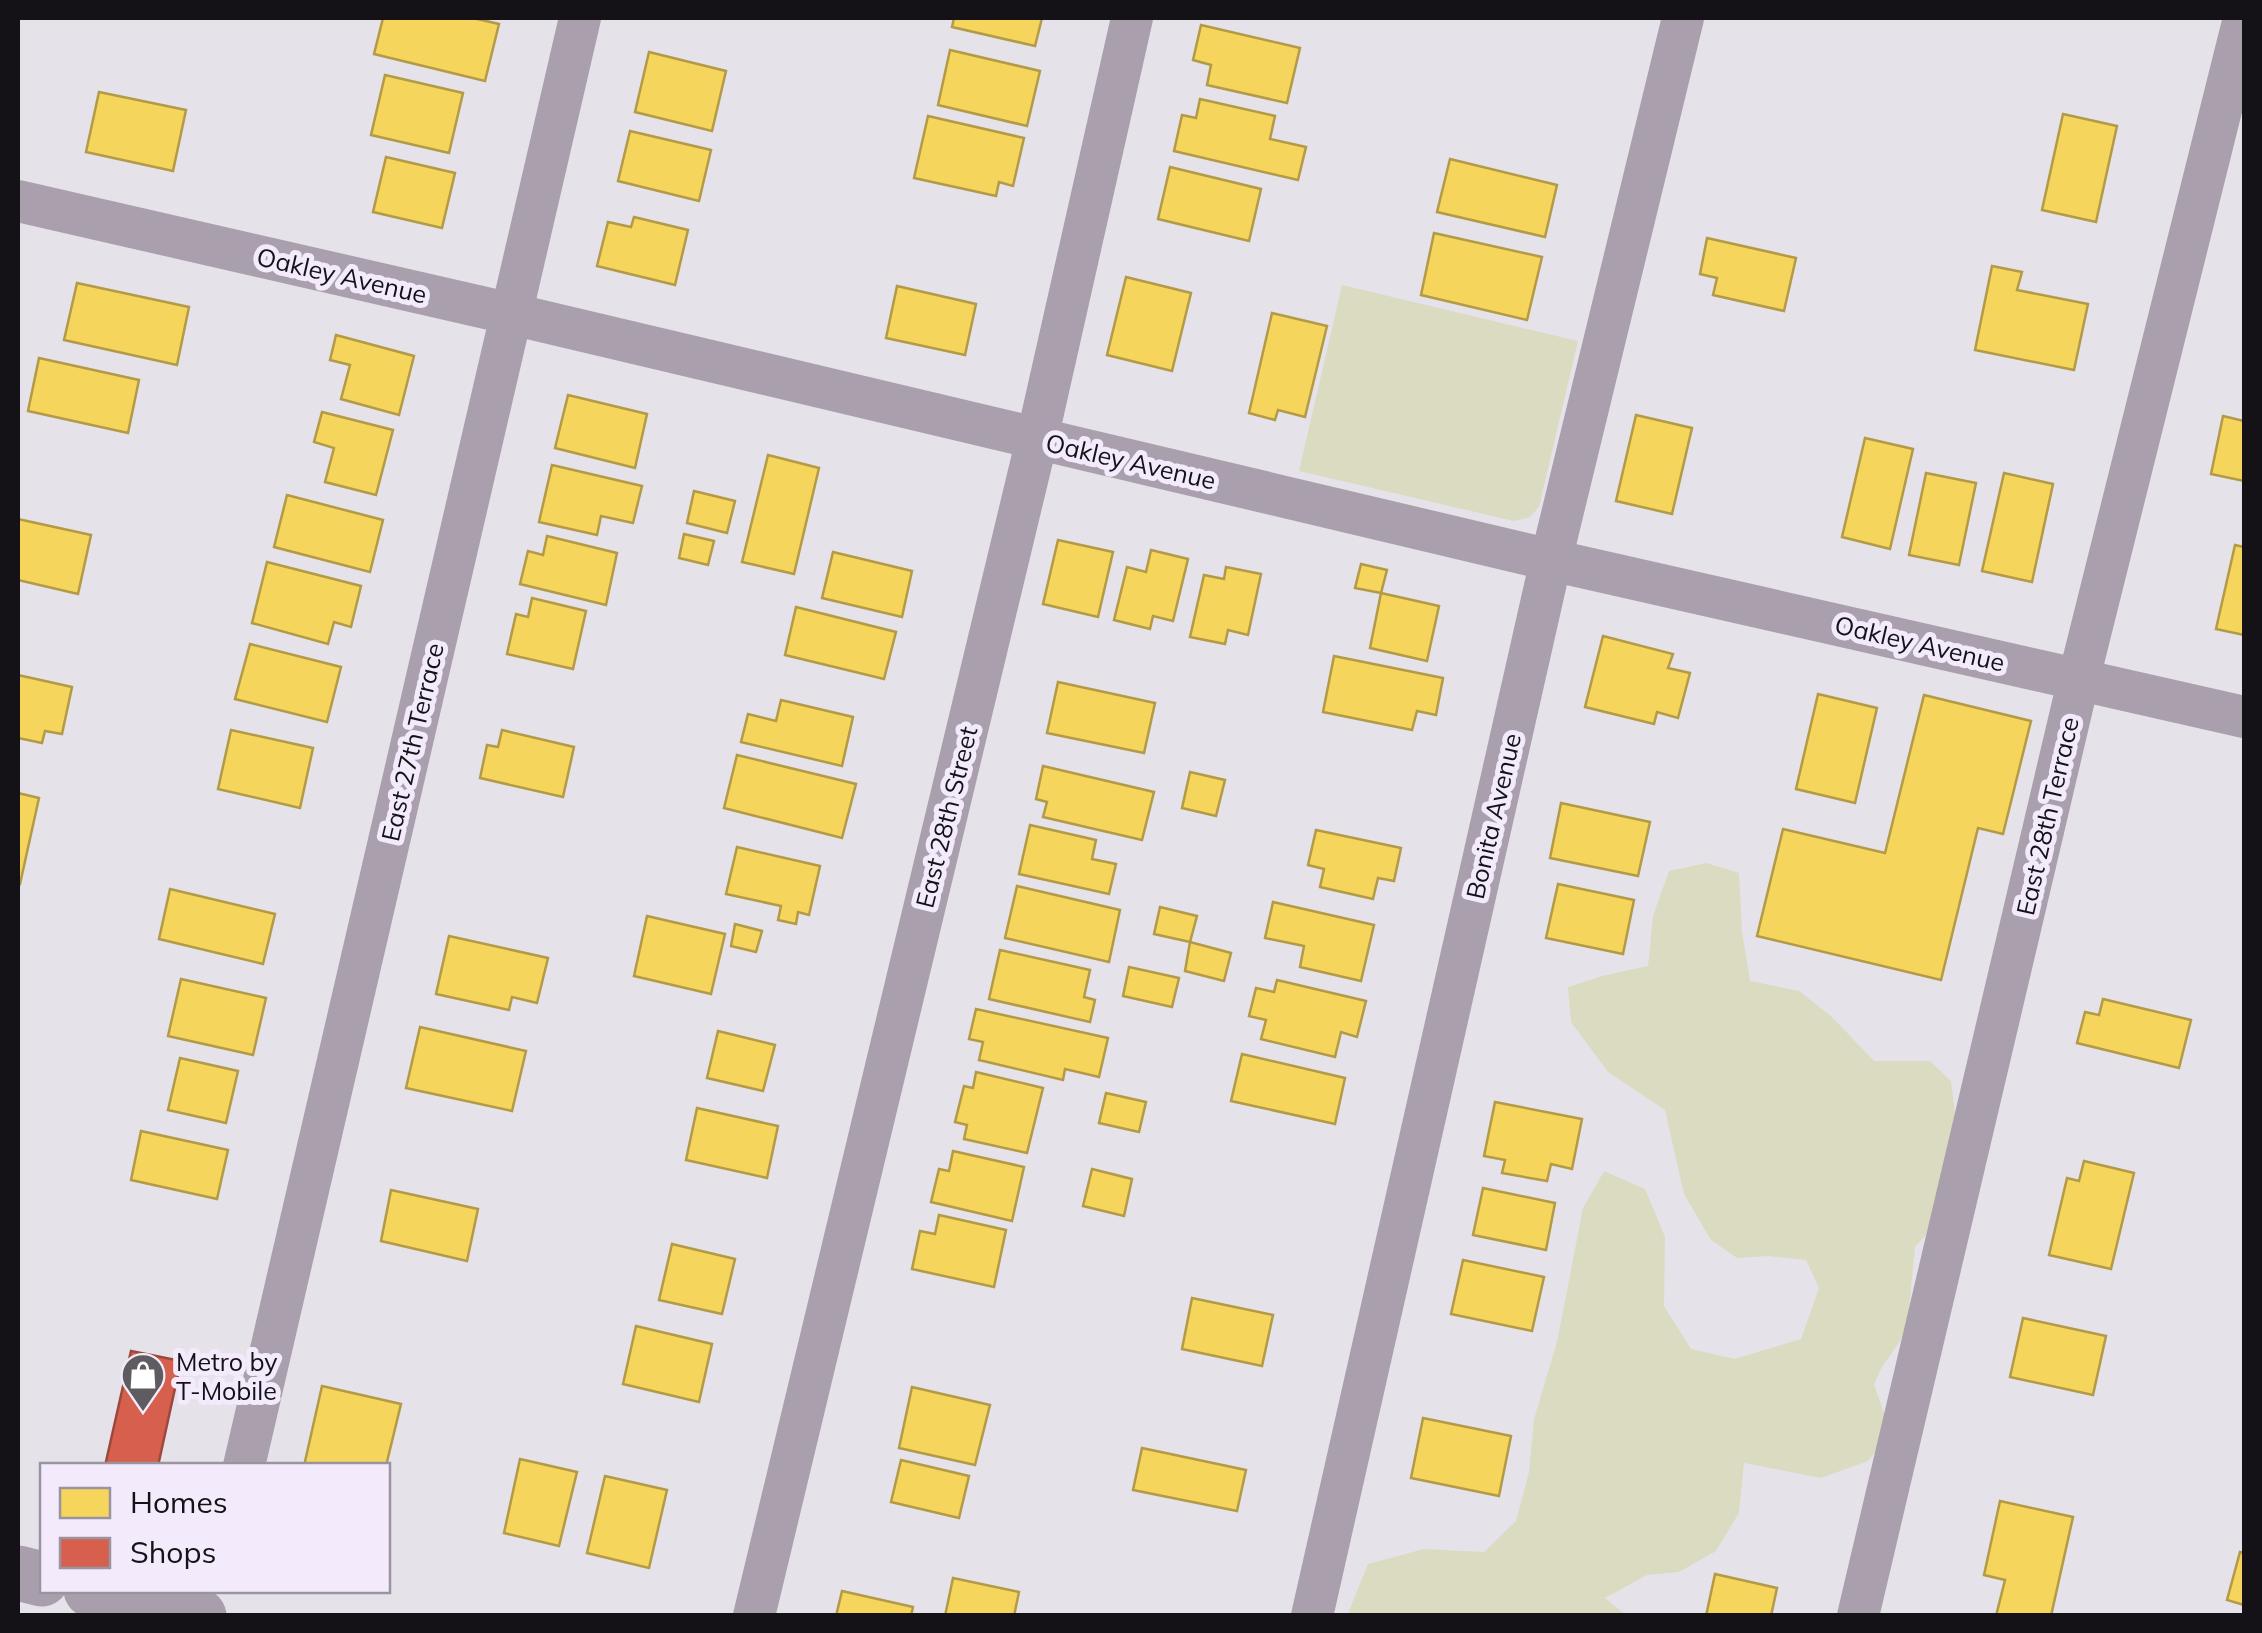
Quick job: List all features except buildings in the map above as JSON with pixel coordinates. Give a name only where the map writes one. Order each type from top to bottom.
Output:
[{"type":"main road","points":[[103,1593],[199,1616]]},
{"type":"street","name":"East 27th Terrace","points":[[245,1463],[580,18]]},
{"type":"street","name":"East 28th Street","points":[[754,1616],[1037,439],[1132,18]]},
{"type":"street","name":"Bonita Avenue","points":[[1312,1616],[1551,560],[1684,18]]},
{"type":"street","name":"East 28th Terrace","points":[[1858,1616],[2080,678],[2244,18]]},
{"type":"street","name":"Oakley Avenue","points":[[18,201],[1551,560],[2244,717]]},
{"type":"green space","points":[[1342,285],[1578,341],[1539,507],[1530,517],[1514,521],[1299,471]]},
{"type":"green space","points":[[1707,863],[1739,873],[1750,981],[1799,991],[1832,1017],[1874,1061],[1930,1061],[1951,1081],[1956,1121],[1942,1217],[1915,1247],[1907,1331],[1874,1384],[1886,1419],[1879,1447],[1868,1461],[1821,1478],[1744,1463],[1739,1513],[1716,1551],[1679,1572],[1647,1575],[1605,1598],[1626,1615],[1347,1616],[1368,1564],[1424,1549],[1484,1552],[1516,1521],[1529,1472],[1534,1419],[1557,1342],[1583,1208],[1604,1171],[1645,1189],[1665,1237],[1664,1306],[1691,1349],[1735,1359],[1801,1339],[1819,1288],[1806,1260],[1737,1258],[1711,1240],[1684,1194],[1665,1110],[1608,1072],[1571,1022],[1568,987],[1648,966],[1653,916],[1669,871]]},
{"type":"place","name":"Metro by T-Mobile","points":[[143,1413]]}]
